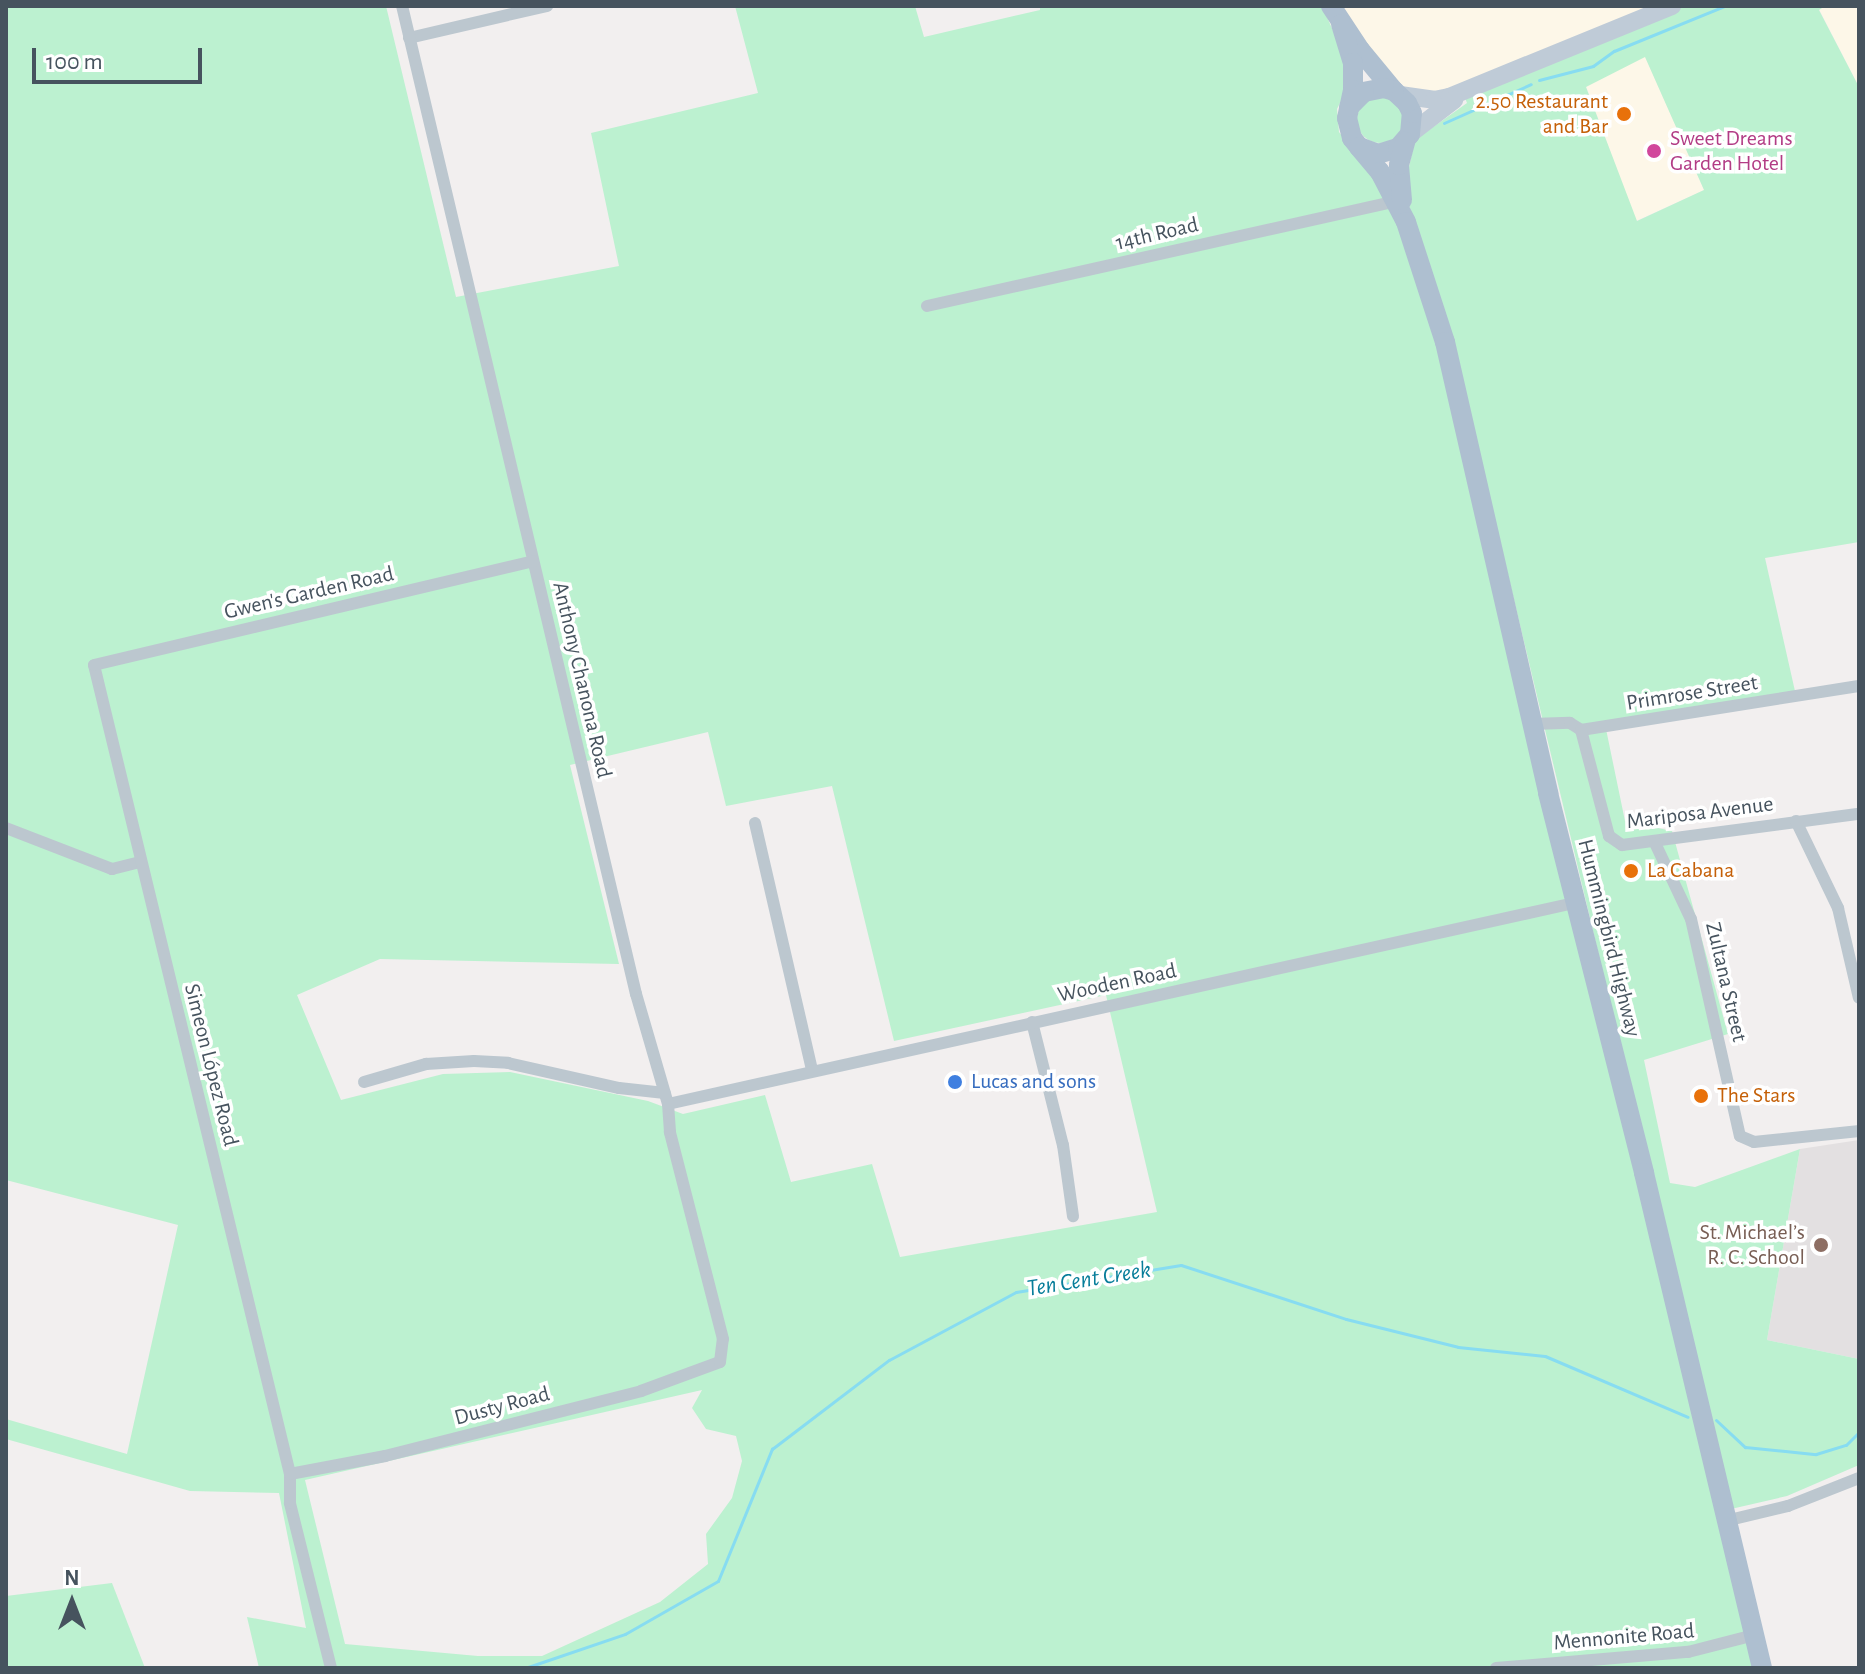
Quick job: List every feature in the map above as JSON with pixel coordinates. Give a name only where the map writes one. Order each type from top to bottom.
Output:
[{"type":"main road","points":[[1331,6],[1341,24],[1412,113],[1408,138]]},
{"type":"main road","points":[[1349,107],[1364,92],[1384,88],[1434,100],[1470,89],[1672,6]]},
{"type":"main road","points":[[1341,24],[1353,63],[1348,129],[1359,147],[1368,152],[1388,153],[1470,89]]},
{"type":"main road","name":"Hummingbird Highway","points":[[1406,222],[1398,178],[1408,138]]},
{"type":"main road","name":"Hummingbird Highway","points":[[1359,147],[1396,201],[1406,222],[1445,342],[1574,903],[1644,1173],[1762,1668]]},
{"type":"street","name":"Anthony Chanona Road","points":[[402,6],[636,994],[667,1099],[670,1132],[723,1339],[720,1362]]},
{"type":"street","points":[[409,38],[547,6]]},
{"type":"street","name":"14th Road","points":[[927,306],[1396,201]]},
{"type":"street","name":"Gwen's Garden Road","points":[[94,665],[533,561]]},
{"type":"street","name":"Simeon López Road","points":[[94,665],[290,1474],[290,1503],[331,1668]]},
{"type":"street","name":"Primrose Street","points":[[1532,724],[1570,723],[1581,730],[1859,686]]},
{"type":"street","name":"Mariposa Avenue","points":[[1581,730],[1609,836],[1622,845],[1859,814]]},
{"type":"street","points":[[1796,821],[1838,908],[1859,998]]},
{"type":"street","points":[[755,823],[812,1070]]},
{"type":"street","points":[[6,828],[112,869],[141,862]]},
{"type":"street","name":"Zultana Street","points":[[1655,843],[1691,919],[1740,1136],[1754,1142],[1859,1131]]},
{"type":"street","name":"Wooden Road","points":[[364,1082],[426,1064],[474,1061],[508,1063],[667,1099],[1574,903]]},
{"type":"street","points":[[1032,1022],[1063,1145],[1073,1216]]},
{"type":"street","name":"Dusty Road","points":[[290,1474],[385,1456],[641,1391],[720,1362]]},
{"type":"street","points":[[1725,1521],[1788,1506],[1859,1478]]},
{"type":"street","name":"Mennonite Road","points":[[1496,1668],[1688,1652],[1754,1635]]},
{"type":"shaded area","points":[[1338,6],[1653,6],[1446,94],[1409,90],[1384,70]]},
{"type":"shaded area","points":[[1825,6],[1859,6],[1859,87],[1819,9]]},
{"type":"shaded area","points":[[1645,56],[1704,190],[1636,221],[1586,86]]},
{"type":"shaded area","name":"St. Michael’s R. C. School","points":[[1859,1140],[1859,1359],[1767,1340],[1800,1149]]},
{"type":"green space","points":[[6,6],[386,6],[456,297],[619,266],[591,133],[758,93],[735,6],[915,6],[924,37],[1040,10],[1040,6],[1322,6],[1347,62],[1345,93],[1337,109],[1339,132],[1389,198],[1444,370],[1753,1668],[259,1668],[247,1617],[306,1628],[279,1493],[190,1491],[6,1439],[6,1419],[127,1454],[178,1225],[6,1180]],"holes":[[[708,732],[726,806],[832,786],[894,1041],[1106,995],[1157,1212],[900,1257],[872,1164],[791,1182],[765,1095],[683,1114],[648,1101],[510,1072],[443,1074],[341,1100],[297,995],[380,959],[619,964],[570,765]],[[702,1390],[692,1408],[706,1429],[736,1436],[742,1461],[732,1498],[706,1534],[708,1564],[660,1602],[542,1656],[478,1656],[345,1644],[305,1480]]]},
{"type":"green space","points":[[1653,6],[1825,6],[1819,10],[1859,87],[1859,542],[1765,558],[1797,700],[1606,729],[1625,821],[1672,831],[1728,1034],[1644,1060],[1670,1183],[1695,1187],[1800,1149],[1767,1340],[1859,1359],[1859,1465],[1787,1496],[1731,1509],[1458,365],[1404,189],[1415,140],[1467,103],[1461,88]],"holes":[[[1645,57],[1704,190],[1637,221],[1586,87]]]},
{"type":"green space","points":[[1380,97],[1397,103],[1403,120],[1397,137],[1380,143],[1363,137],[1357,120],[1363,103]]},
{"type":"green space","points":[[112,1583],[145,1668],[6,1668],[6,1596]]},
{"type":"waterway","points":[[1539,80],[1593,66],[1614,51],[1724,6]]},
{"type":"waterway","points":[[1444,123],[1531,84]]},
{"type":"waterway","name":"Ten Cent Creek","points":[[525,1668],[625,1634],[718,1581],[772,1449],[889,1360],[1016,1292],[1181,1265],[1346,1319],[1458,1347],[1545,1356],[1688,1417]]},
{"type":"waterway","name":"Ten Cent Creek","points":[[1716,1420],[1745,1447],[1816,1454],[1846,1445],[1859,1432]]},
{"type":"place","name":"2.50 Restaurant and Bar","points":[[1624,114]]},
{"type":"place","name":"Sweet Dreams Garden Hotel","points":[[1654,151]]},
{"type":"place","name":"La Cabana","points":[[1631,871]]},
{"type":"place","name":"Lucas and sons","points":[[955,1082]]},
{"type":"place","name":"The Stars","points":[[1701,1096]]},
{"type":"place","name":"St. Michael’s R. C. School","points":[[1821,1245]]}]
